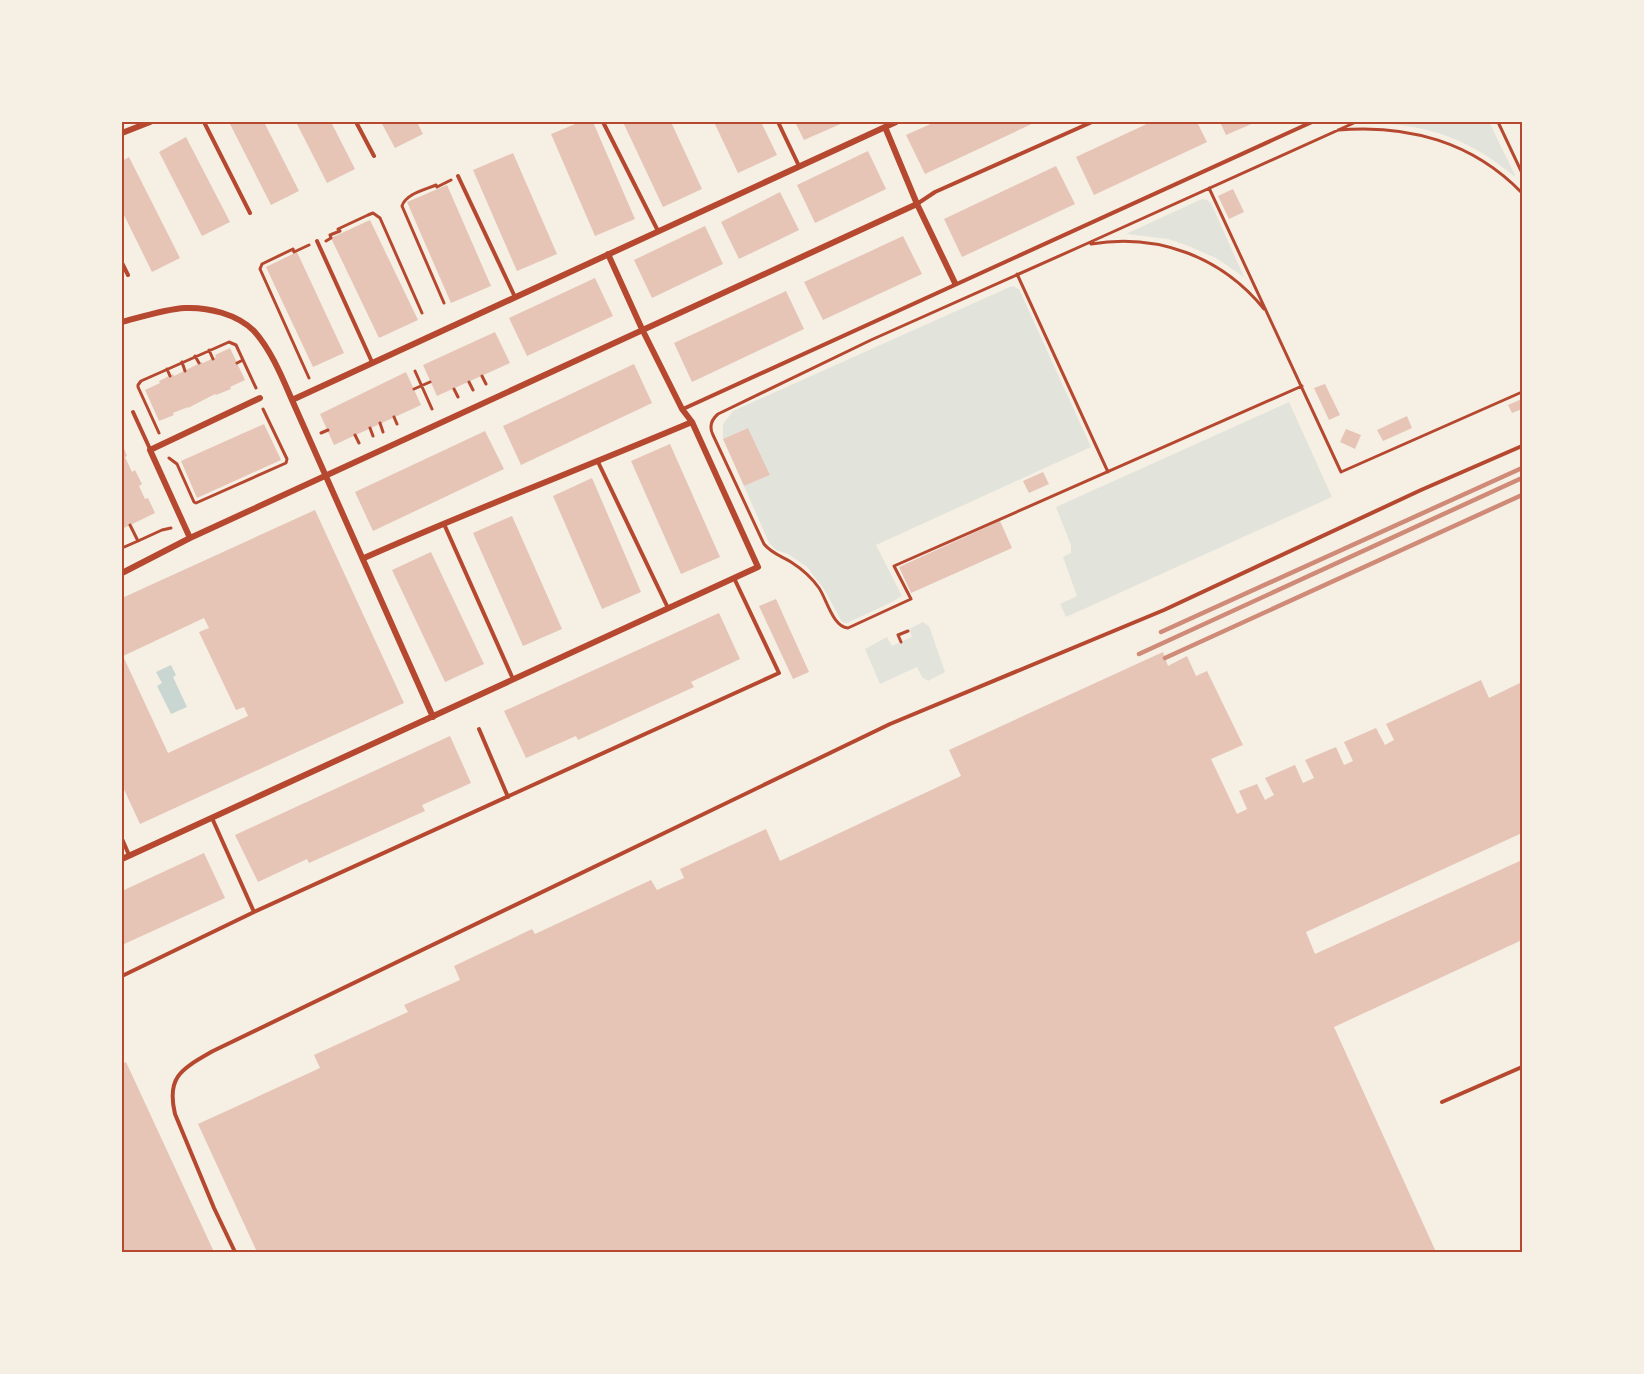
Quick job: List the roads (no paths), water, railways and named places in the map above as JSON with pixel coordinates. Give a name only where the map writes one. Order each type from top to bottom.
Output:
[{"type":"street","points":[[122,132],[150,122]]},
{"type":"street","points":[[292,400],[896,122]]},
{"type":"street","points":[[885,127],[917,204],[956,283]]},
{"type":"street","points":[[122,573],[190,538],[917,204]]},
{"type":"street","points":[[122,860],[758,567],[692,422],[682,409],[642,329],[608,254]]},
{"type":"street","points":[[122,322],[183,308],[205,308],[223,313],[253,330],[292,400],[433,717]]},
{"type":"street","points":[[190,538],[150,450],[260,398]]},
{"type":"street","points":[[364,558],[443,523],[692,422]]},
{"type":"lane","points":[[204,122],[250,213]]},
{"type":"lane","points":[[356,122],[374,156]]},
{"type":"lane","points":[[603,122],[658,231]]},
{"type":"lane","points":[[778,122],[799,166]]},
{"type":"lane","points":[[917,204],[935,192],[1092,122]]},
{"type":"lane","points":[[682,409],[1311,122]]},
{"type":"lane","points":[[458,176],[515,297]]},
{"type":"lane","points":[[318,242],[372,362]]},
{"type":"lane","points":[[122,262],[128,275]]},
{"type":"lane","points":[[133,412],[150,450]]},
{"type":"lane","points":[[235,1252],[214,1208],[171,1099],[176,1079],[188,1066],[223,1046],[890,724],[1164,610],[1421,490],[1522,446]]},
{"type":"lane","points":[[598,462],[669,608]]},
{"type":"lane","points":[[443,523],[514,679]]},
{"type":"lane","points":[[122,976],[254,912],[779,673],[734,578]]},
{"type":"lane","points":[[479,729],[508,797]]},
{"type":"lane","points":[[212,818],[254,912]]},
{"type":"lane","points":[[122,839],[129,856]]},
{"type":"lane","points":[[1442,1102],[1522,1067]]},
{"type":"railway","points":[[1161,632],[1522,468]]},
{"type":"railway","points":[[1139,654],[1522,478]]},
{"type":"railway","points":[[1165,658],[1522,495]]}]
